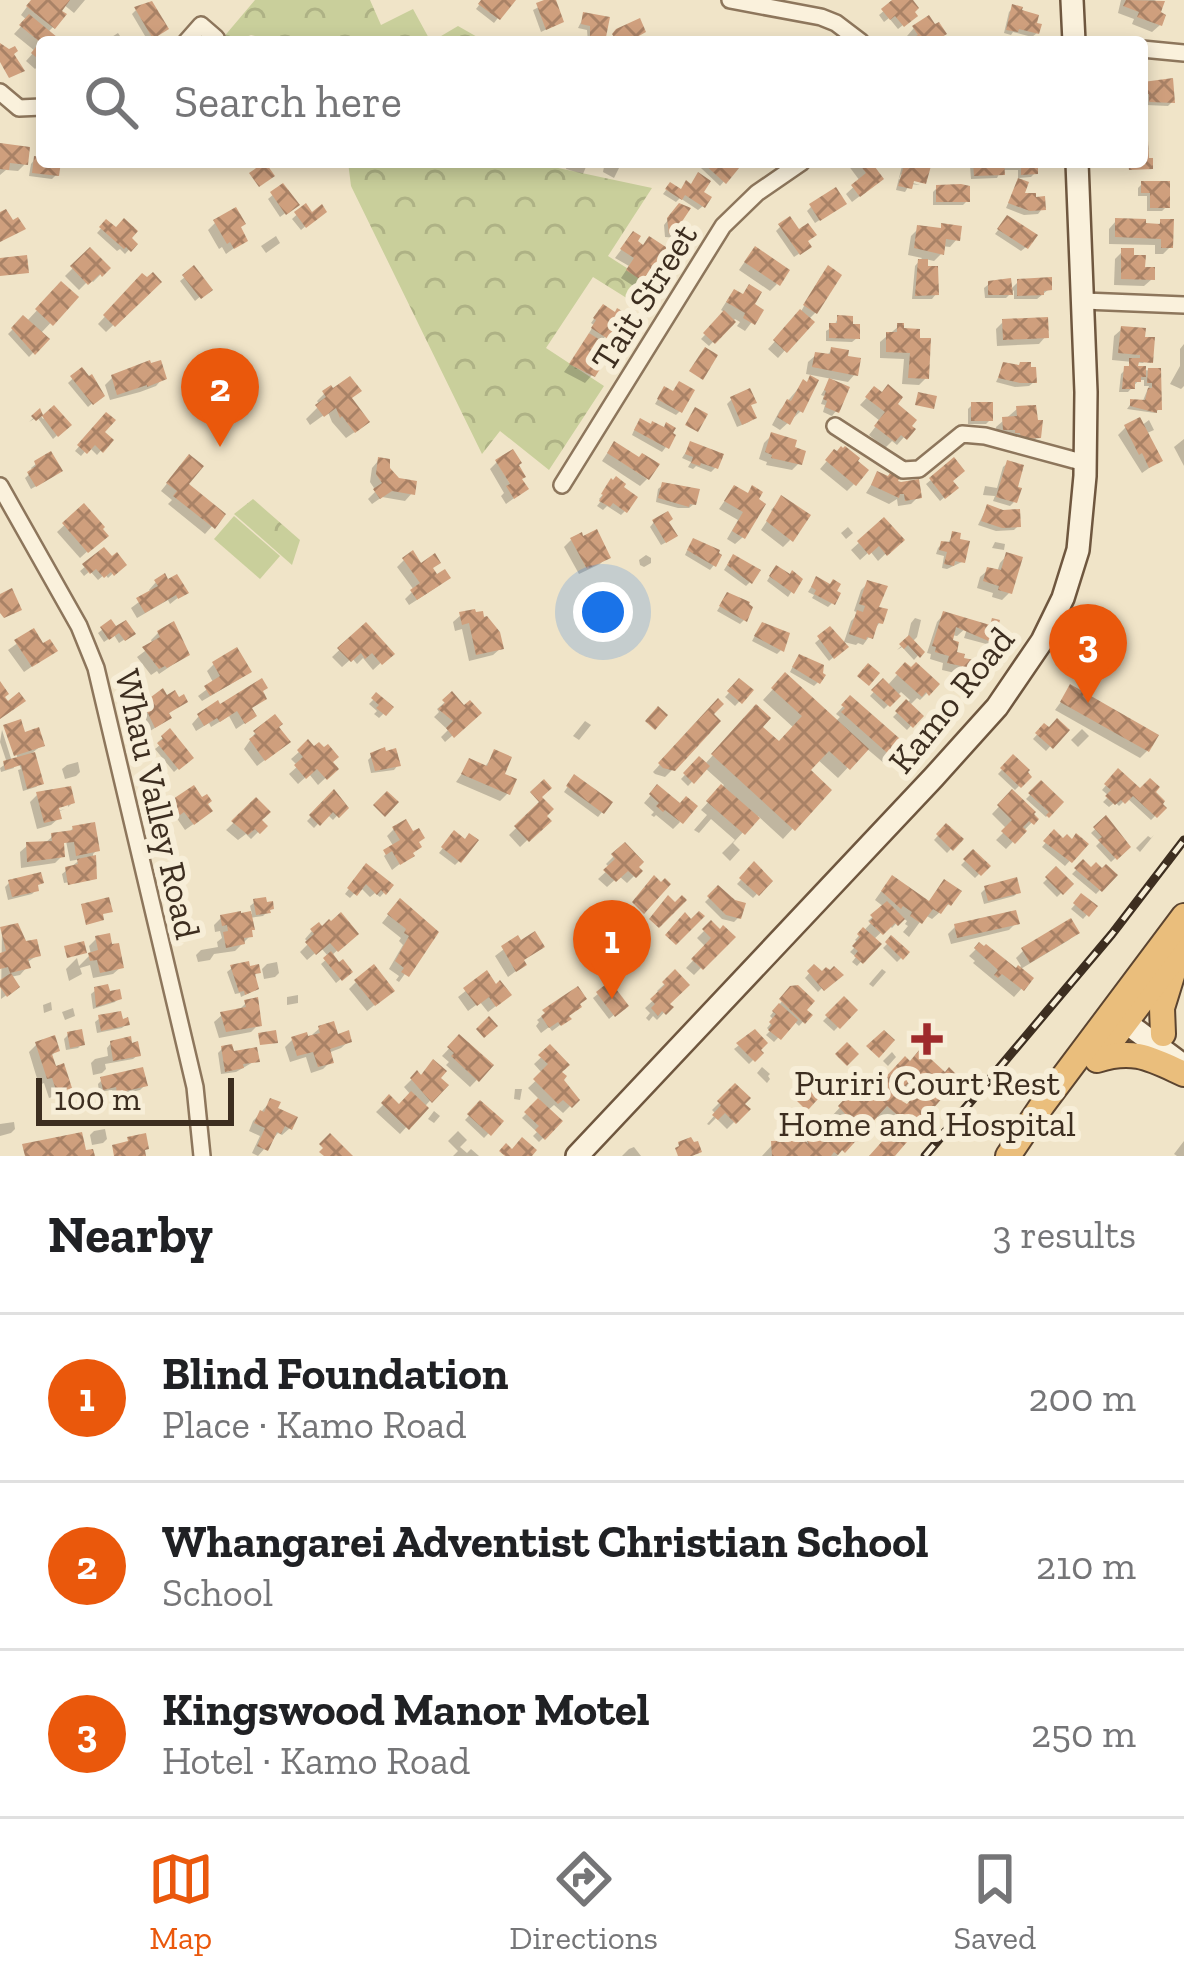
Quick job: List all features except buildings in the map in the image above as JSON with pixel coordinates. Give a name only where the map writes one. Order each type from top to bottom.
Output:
[{"type":"highway","points":[[1027,1156],[1097,1060],[1184,916]]},
{"type":"highway","points":[[1008,1156],[1043,1104],[1183,946]]},
{"type":"highway","points":[[1163,1034],[1166,990],[1183,946]]},
{"type":"highway","points":[[1097,1060],[1127,1053],[1184,1070]]},
{"type":"main road","points":[[1072,0],[1076,36]]},
{"type":"main road","name":"Kamo Road","points":[[578,1156],[933,778],[1017,681],[1042,641],[1078,550],[1085,463],[1077,168]]},
{"type":"main road","points":[[1123,1012],[1184,1050]]},
{"type":"main road","points":[[1123,1012],[1184,1070]]},
{"type":"street","points":[[730,0],[821,17],[853,36]]},
{"type":"street","points":[[191,36],[201,25],[214,36]]},
{"type":"street","points":[[1148,50],[1184,53]]},
{"type":"street","points":[[0,92],[19,108],[36,107]]},
{"type":"street","name":"Tait Street","points":[[562,485],[723,226],[757,193],[793,168]]},
{"type":"street","points":[[1084,301],[1184,305]]},
{"type":"street","points":[[835,426],[903,470],[919,469],[962,434],[1085,463]]},
{"type":"street","name":"Whau Valley Road","points":[[0,486],[79,626],[96,668],[195,1087],[202,1156]]},
{"type":"green space","points":[[255,0],[370,0],[381,25],[413,9],[428,36],[251,35],[225,36]]},
{"type":"green space","points":[[458,26],[476,36],[441,36]]},
{"type":"green space","points":[[349,168],[558,168],[652,188],[608,256],[655,286],[670,283],[644,323],[641,307],[593,277],[546,348],[604,386],[549,470],[500,431],[482,454],[351,186]]},
{"type":"green space","points":[[253,499],[300,540],[292,565],[234,514]]},
{"type":"green space","points":[[234,516],[280,556],[260,579],[214,539]]},
{"type":"railway","points":[[925,1156],[1112,934],[1184,840]]},
{"type":"place","name":"Whangarei Adventist Christian School","points":[[220,447]]},
{"type":"place","name":"Kingswood Manor Motel","points":[[1088,703]]},
{"type":"place","name":"Blind Foundation","points":[[612,999]]},
{"type":"place","name":"Puriri Court Rest Home and Hospital","points":[[927,1039]]}]
